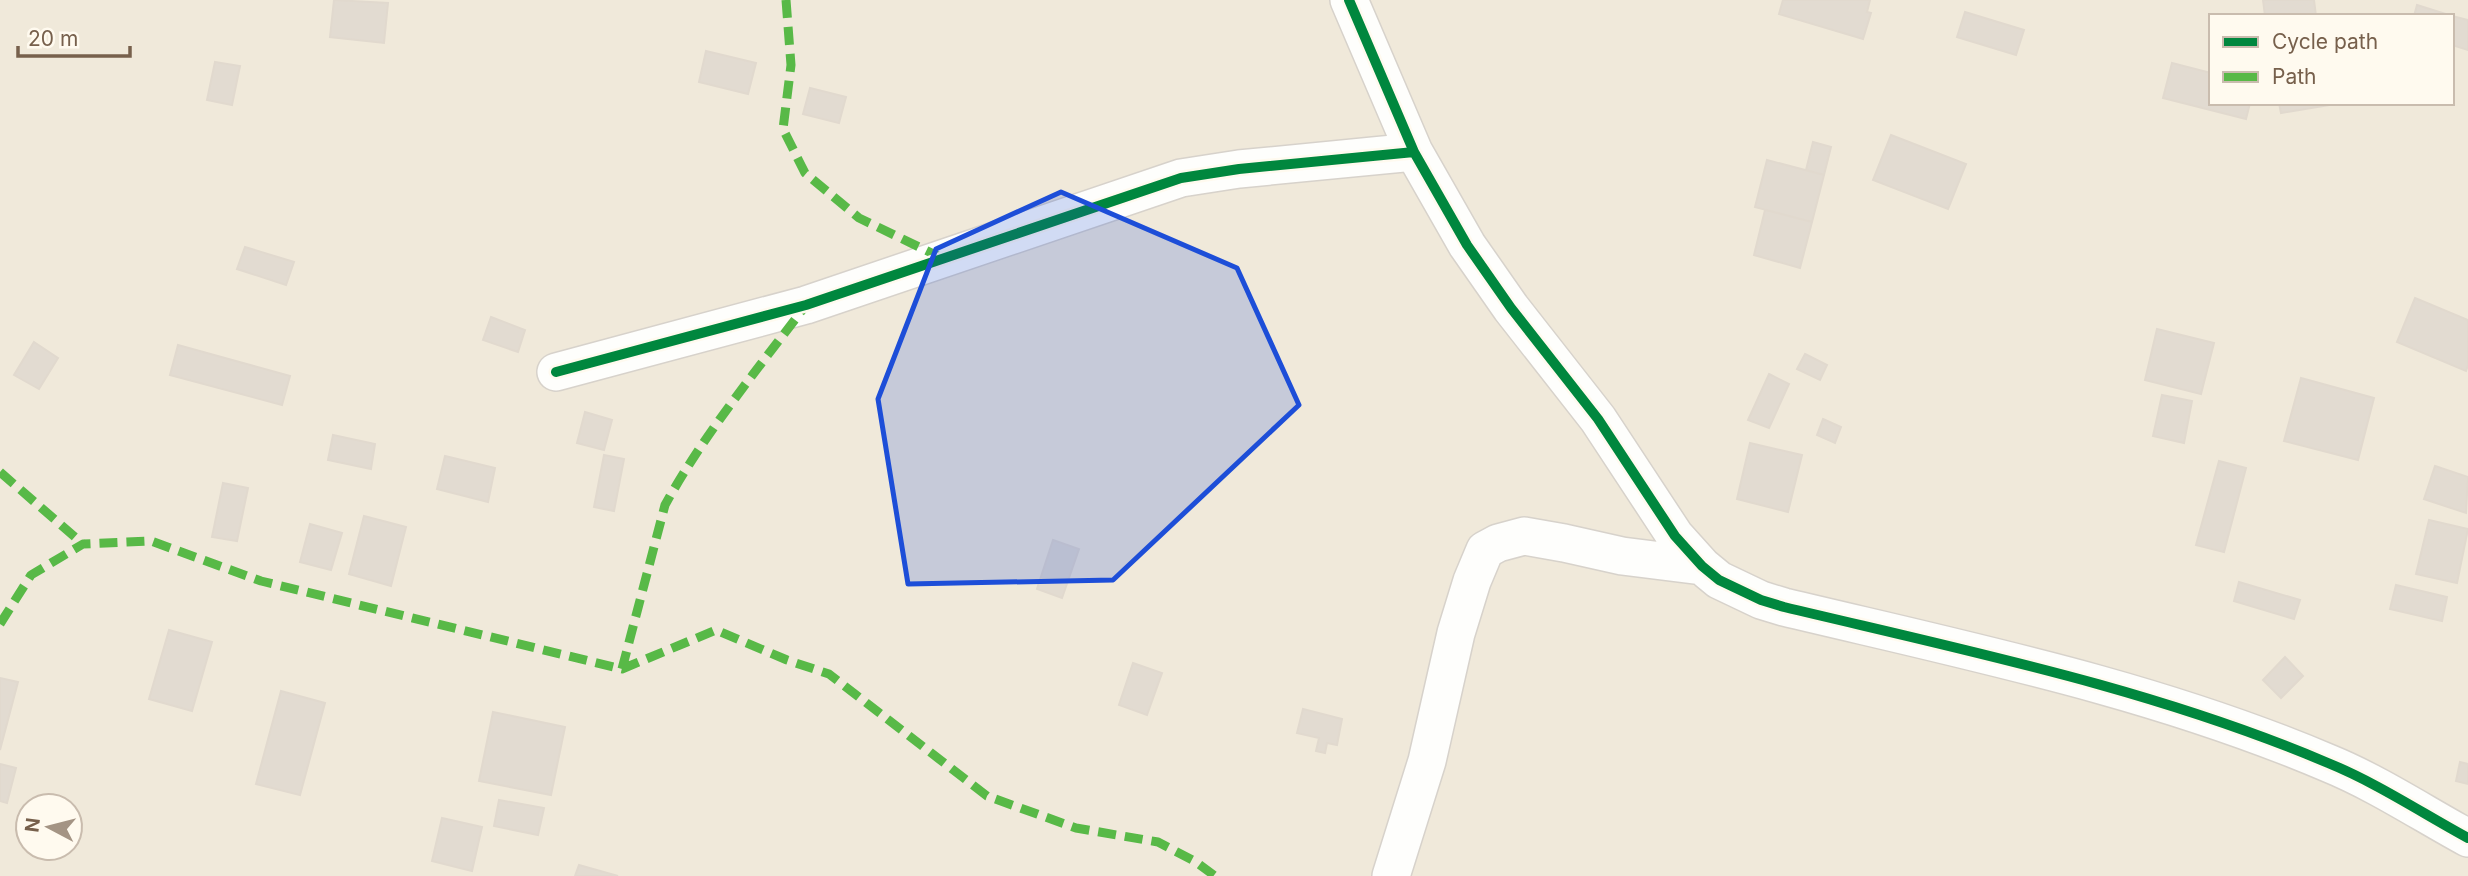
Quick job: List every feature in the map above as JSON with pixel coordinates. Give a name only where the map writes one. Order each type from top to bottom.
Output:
[{"type":"street","points":[[1349,0],[1414,152],[1467,245],[1511,308],[1598,419],[1675,536],[1702,566],[1719,580],[1784,607],[2086,679],[2252,732],[2332,764],[2468,838]]},
{"type":"street","points":[[556,372],[806,305],[1181,178],[1239,169],[1414,152]]},
{"type":"street","points":[[1391,876],[1427,761],[1456,633],[1485,550],[1498,542],[1524,536],[1564,542],[1622,556],[1702,566]]},
{"type":"highlighted area","points":[[1061,192],[1237,268],[1299,405],[1113,580],[908,584],[878,399],[936,249]]},
{"type":"shaded area","points":[[0,0],[2468,0],[2468,876],[0,876]]},
{"type":"building","points":[[334,0],[388,3],[384,43],[330,37]]},
{"type":"building","points":[[1783,0],[1870,0],[1867,12],[1871,13],[1863,39],[1779,14]]},
{"type":"building","points":[[2263,0],[2314,0],[2316,14],[2265,14]]},
{"type":"building","points":[[2417,5],[2446,14],[2415,14]]},
{"type":"building","points":[[1965,12],[2024,30],[2016,55],[1957,37]]},
{"type":"building","points":[[2454,16],[2468,20],[2468,50],[2454,46]]},
{"type":"building","points":[[706,51],[756,63],[748,94],[699,82]]},
{"type":"building","points":[[215,62],[240,66],[232,105],[207,100]]},
{"type":"building","points":[[2172,63],[2209,72],[2209,105],[2250,105],[2246,119],[2163,98]]},
{"type":"building","points":[[810,88],[846,97],[839,123],[803,114]]},
{"type":"building","points":[[2279,105],[2330,105],[2281,113]]},
{"type":"building","points":[[1891,135],[1966,164],[1948,209],[1873,180]]},
{"type":"building","points":[[1813,142],[1831,147],[1824,175],[1806,170]]},
{"type":"building","points":[[1767,160],[1824,175],[1812,222],[1755,207]]},
{"type":"building","points":[[1765,210],[1812,222],[1800,268],[1754,255]]},
{"type":"building","points":[[245,247],[294,262],[286,285],[237,269]]},
{"type":"building","points":[[2415,298],[2468,320],[2466,371],[2397,342]]},
{"type":"building","points":[[491,317],[525,330],[518,352],[483,340]]},
{"type":"building","points":[[2157,329],[2214,343],[2201,394],[2145,380]]},
{"type":"building","points":[[34,342],[58,358],[39,389],[14,375]]},
{"type":"building","points":[[178,345],[290,376],[282,405],[170,375]]},
{"type":"building","points":[[1805,354],[1827,365],[1820,380],[1797,369]]},
{"type":"building","points":[[1769,374],[1789,384],[1769,428],[1748,420]]},
{"type":"building","points":[[2301,378],[2374,398],[2358,460],[2284,441]]},
{"type":"building","points":[[2162,395],[2192,401],[2184,443],[2153,436]]},
{"type":"building","points":[[585,412],[612,420],[604,450],[577,443]]},
{"type":"building","points":[[1823,419],[1841,427],[1835,443],[1817,435]]},
{"type":"building","points":[[333,435],[375,444],[371,469],[328,460]]},
{"type":"building","points":[[1750,443],[1802,455],[1788,512],[1737,499]]},
{"type":"building","points":[[604,455],[624,459],[614,511],[594,507]]},
{"type":"building","points":[[445,456],[495,468],[488,502],[437,489]]},
{"type":"building","points":[[2219,461],[2246,468],[2224,552],[2196,545]]},
{"type":"building","points":[[2435,466],[2468,477],[2466,513],[2424,499]]},
{"type":"building","points":[[223,483],[248,488],[237,541],[212,537]]},
{"type":"building","points":[[364,516],[406,527],[391,586],[349,574]]},
{"type":"building","points":[[2429,520],[2468,529],[2457,583],[2416,574]]},
{"type":"building","points":[[310,524],[342,533],[331,570],[300,562]]},
{"type":"building","points":[[1053,540],[1079,549],[1062,598],[1037,589]]},
{"type":"building","points":[[2239,582],[2300,600],[2294,619],[2234,601]]},
{"type":"building","points":[[2396,585],[2447,597],[2442,621],[2390,609]]},
{"type":"building","points":[[169,630],[212,642],[192,711],[149,699]]},
{"type":"building","points":[[2285,657],[2303,676],[2281,698],[2263,680]]},
{"type":"building","points":[[1133,663],[1162,673],[1147,715],[1119,705]]},
{"type":"building","points":[[0,678],[18,682],[0,750]]},
{"type":"building","points":[[281,691],[325,703],[300,795],[256,784]]},
{"type":"building","points":[[1303,709],[1342,719],[1337,745],[1327,743],[1325,753],[1316,751],[1319,738],[1297,733]]},
{"type":"building","points":[[493,712],[565,727],[551,795],[479,781]]},
{"type":"building","points":[[2460,762],[2468,764],[2468,784],[2456,781]]},
{"type":"building","points":[[0,764],[16,768],[7,803],[0,801]]},
{"type":"building","points":[[499,800],[544,808],[538,835],[494,826]]},
{"type":"building","points":[[442,818],[482,827],[472,871],[432,861]]},
{"type":"building","points":[[579,865],[618,876],[575,876]]},
{"type":"marked path","points":[[786,0],[791,65],[783,129],[805,173],[859,218],[944,259]]},
{"type":"marked path","points":[[622,669],[665,505],[714,428],[806,305]]},
{"type":"marked path","points":[[0,472],[83,544]]},
{"type":"marked path","points":[[0,624],[31,575],[83,544],[151,541],[261,581],[622,669],[716,630],[787,660],[829,674],[987,796],[1076,828],[1158,842],[1196,862],[1215,876]]},
{"type":"cycle path","points":[[1349,0],[1414,152],[1467,245],[1511,308],[1598,419],[1675,536],[1702,566],[1719,580],[1761,600],[1784,607],[2060,674],[2128,693],[2262,737],[2346,771],[2468,838]]},
{"type":"cycle path","points":[[556,372],[806,305],[1181,178],[1239,169],[1414,152]]}]
